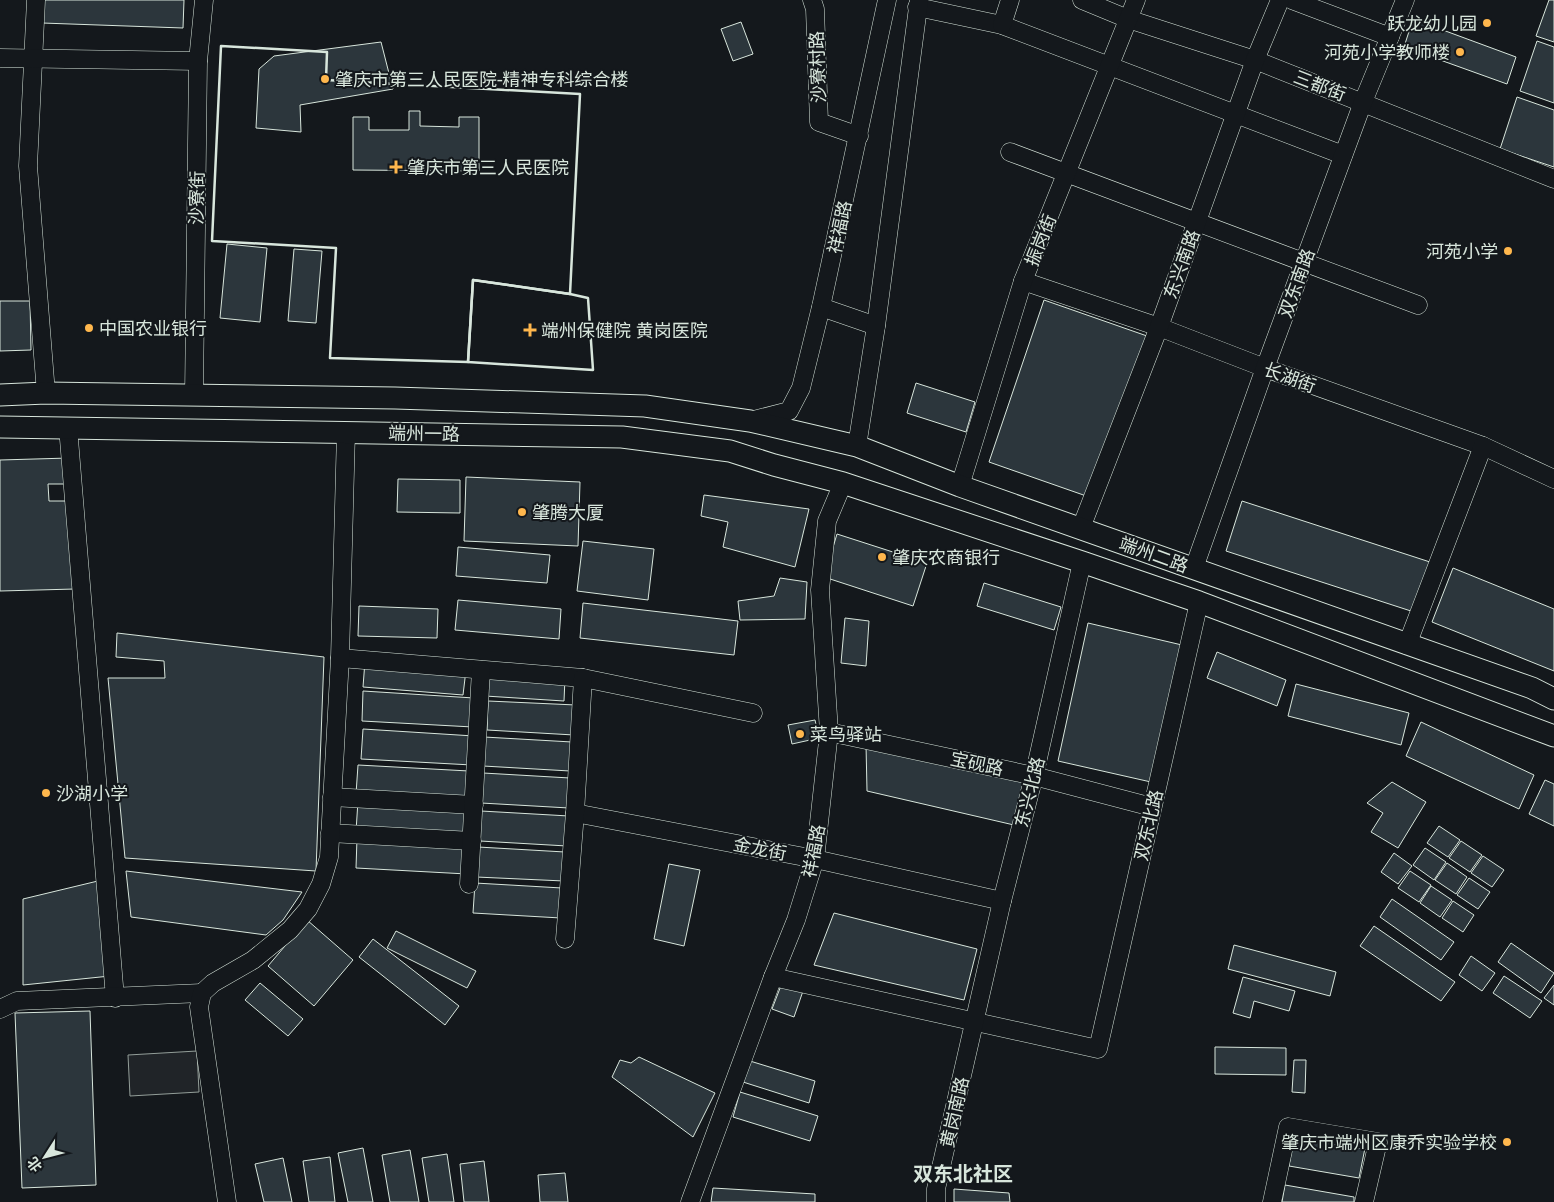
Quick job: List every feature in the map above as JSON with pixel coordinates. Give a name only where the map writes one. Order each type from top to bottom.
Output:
[{"type":"main road","name":"端州一路","points":[[6,395],[46,393],[386,398],[645,406],[750,421]]},
{"type":"main road","points":[[6,395],[6,427]]},
{"type":"main road","name":"端州二路","points":[[750,421],[857,446],[960,486],[1532,688],[1554,699]]},
{"type":"main road","name":"端州一路","points":[[6,427],[622,437],[730,451],[843,483]]},
{"type":"main road","name":"端州二路","points":[[843,483],[1199,602],[1554,736]]},
{"type":"street","points":[[36,0],[28,166],[46,393]]},
{"type":"street","name":"沙寮街","points":[[194,395],[198,61],[204,0]]},
{"type":"street","name":"沙寮村路","points":[[812,0],[815,9],[819,122],[859,136]]},
{"type":"street","name":"祥福路","points":[[750,421],[789,411],[802,388],[859,136],[887,0]]},
{"type":"street","points":[[1002,25],[1010,0]]},
{"type":"street","name":"三都街","points":[[1082,0],[1128,19],[1255,60],[1554,179]]},
{"type":"street","name":"振岗街","points":[[960,486],[1023,281],[1136,0]]},
{"type":"street","name":"东兴南路","points":[[1081,528],[1159,327],[1255,60],[1280,0]]},
{"type":"street","points":[[1292,0],[1390,37]]},
{"type":"street","name":"双东南路","points":[[1194,568],[1343,155],[1405,0]]},
{"type":"street","points":[[857,446],[876,326],[918,3],[1002,25],[1343,155]]},
{"type":"street","points":[[0,58],[198,61]]},
{"type":"street","points":[[1010,152],[1418,305]]},
{"type":"street","name":"长湖街","points":[[1023,281],[1159,327],[1265,368],[1483,446],[1554,479]]},
{"type":"street","points":[[821,307],[876,326]]},
{"type":"street","points":[[68,427],[116,998]]},
{"type":"street","points":[[227,1202],[199,1007],[202,993],[213,983],[252,960],[290,930],[308,909],[321,884],[329,857],[340,658],[346,432]]},
{"type":"street","points":[[1407,645],[1483,446]]},
{"type":"street","name":"祥福路","points":[[690,1201],[796,920],[815,859],[829,732],[820,590],[827,521],[843,483]]},
{"type":"street","name":"东兴北路","points":[[975,1022],[1002,901],[1034,776],[1082,562]]},
{"type":"street","name":"双东北路","points":[[975,1022],[1098,1049],[1199,602]]},
{"type":"street","points":[[340,658],[583,678],[753,713]]},
{"type":"street","points":[[469,884],[481,670]]},
{"type":"street","points":[[565,939],[583,678]]},
{"type":"street","name":"宝砚路","points":[[829,732],[1034,776],[1152,808]]},
{"type":"street","points":[[332,797],[474,805]]},
{"type":"street","name":"金龙街","points":[[575,812],[815,859],[1002,901]]},
{"type":"street","points":[[330,833],[472,842]]},
{"type":"street","points":[[773,977],[975,1022]]},
{"type":"street","points":[[0,1009],[17,1001],[202,993]]},
{"type":"street","name":"黄岗南路","points":[[936,1202],[936,1190],[975,1022]]},
{"type":"street","points":[[1272,1202],[1288,1127],[1378,1142],[1364,1202]]},
{"type":"shaded area","points":[[197,1051],[199,1092],[130,1096],[128,1055]]},
{"type":"building","points":[[42,0],[184,0],[183,28],[42,23]]},
{"type":"building","points":[[1549,0],[1554,0],[1554,42],[1536,36]]},
{"type":"building","name":"河苑小学教师楼","points":[[1413,19],[1516,57],[1507,84],[1404,47]]},
{"type":"building","points":[[741,22],[753,54],[733,61],[721,29]]},
{"type":"building","points":[[1537,41],[1554,47],[1554,103],[1520,91]]},
{"type":"building","name":"肇庆市第三人民医院-精神专科综合楼","points":[[381,42],[393,89],[300,105],[301,132],[256,128],[259,69],[274,56]]},
{"type":"building","points":[[1517,97],[1554,110],[1554,167],[1500,149]]},
{"type":"building","points":[[409,111],[420,111],[420,126],[459,127],[459,117],[479,117],[479,171],[353,170],[353,117],[369,117],[369,130],[409,130]]},
{"type":"building","points":[[227,244],[267,248],[260,322],[220,318]]},
{"type":"building","points":[[294,249],[322,251],[316,323],[288,321]]},
{"type":"building","points":[[1044,300],[1147,336],[1092,498],[989,462]]},
{"type":"building","points":[[0,301],[30,301],[31,350],[0,351]]},
{"type":"building","points":[[916,383],[975,402],[966,432],[907,413]]},
{"type":"building","points":[[69,458],[70,484],[48,484],[49,501],[73,501],[75,589],[0,591],[0,460]]},
{"type":"building","name":"肇腾大厦","points":[[466,477],[580,482],[578,546],[464,541]]},
{"type":"building","points":[[398,479],[460,480],[460,513],[397,512]]},
{"type":"building","points":[[704,495],[809,509],[795,567],[723,547],[728,522],[701,516]]},
{"type":"building","points":[[1242,501],[1430,562],[1414,612],[1226,551]]},
{"type":"building","points":[[837,534],[927,563],[913,606],[824,577]]},
{"type":"building","points":[[583,541],[654,549],[648,600],[577,591]]},
{"type":"building","points":[[458,547],[550,555],[547,583],[456,576]]},
{"type":"building","points":[[1453,568],[1554,609],[1554,671],[1432,622]]},
{"type":"building","points":[[780,578],[807,582],[805,619],[740,620],[738,601],[774,596]]},
{"type":"building","points":[[984,583],[1061,607],[1054,630],[977,606]]},
{"type":"building","points":[[458,600],[561,609],[559,639],[455,630]]},
{"type":"building","points":[[583,603],[738,621],[734,655],[580,638]]},
{"type":"building","points":[[359,606],[438,609],[437,638],[358,636]]},
{"type":"building","points":[[845,618],[869,621],[866,666],[841,663]]},
{"type":"building","points":[[1088,623],[1182,645],[1151,782],[1058,761]]},
{"type":"building","points":[[117,633],[324,657],[316,871],[125,858],[108,678],[165,678],[164,661],[116,657]]},
{"type":"building","points":[[1217,652],[1286,680],[1277,706],[1207,678]]},
{"type":"building","points":[[365,661],[466,670],[463,695],[363,687]]},
{"type":"building","points":[[486,673],[565,678],[564,701],[485,696]]},
{"type":"building","points":[[1296,684],[1409,713],[1401,745],[1288,716]]},
{"type":"building","points":[[363,691],[474,698],[473,727],[362,721]]},
{"type":"building","points":[[488,701],[576,705],[574,735],[487,730]]},
{"type":"building","points":[[815,720],[819,738],[792,744],[788,725]]},
{"type":"building","points":[[1421,722],[1534,775],[1519,809],[1406,756]]},
{"type":"building","points":[[363,729],[474,736],[472,765],[361,759]]},
{"type":"building","points":[[484,737],[572,742],[570,771],[483,766]]},
{"type":"building","points":[[866,744],[1024,781],[1014,825],[867,791]]},
{"type":"building","points":[[358,765],[469,771],[467,801],[356,794]]},
{"type":"building","points":[[483,773],[570,778],[569,808],[481,803]]},
{"type":"building","points":[[1545,780],[1554,784],[1554,826],[1529,814]]},
{"type":"building","points":[[1392,782],[1426,802],[1398,848],[1371,832],[1383,813],[1367,803]]},
{"type":"building","points":[[358,801],[469,808],[468,837],[356,831]]},
{"type":"building","points":[[481,811],[569,816],[567,846],[480,841]]},
{"type":"building","points":[[1439,826],[1460,840],[1448,857],[1427,843]]},
{"type":"building","points":[[357,838],[469,845],[467,874],[356,868]]},
{"type":"building","points":[[1461,841],[1482,855],[1470,872],[1449,858]]},
{"type":"building","points":[[478,847],[565,852],[564,881],[476,877]]},
{"type":"building","points":[[1425,848],[1446,862],[1434,880],[1413,865]]},
{"type":"building","points":[[1394,853],[1412,866],[1398,884],[1381,872]]},
{"type":"building","points":[[1483,856],[1504,870],[1492,887],[1471,873]]},
{"type":"building","points":[[1447,863],[1467,877],[1456,894],[1435,880]]},
{"type":"building","points":[[669,864],[700,870],[684,946],[654,939]]},
{"type":"building","points":[[126,871],[302,892],[283,920],[266,935],[131,917]]},
{"type":"building","points":[[1410,871],[1431,885],[1419,902],[1398,888]]},
{"type":"building","points":[[1469,878],[1490,892],[1478,909],[1457,895]]},
{"type":"building","points":[[102,880],[110,976],[23,985],[23,899]]},
{"type":"building","points":[[475,883],[562,888],[561,918],[473,913]]},
{"type":"building","points":[[1431,886],[1452,900],[1440,917],[1420,903]]},
{"type":"building","points":[[1392,899],[1454,942],[1441,960],[1380,917]]},
{"type":"building","points":[[1453,901],[1474,915],[1463,932],[1442,918]]},
{"type":"building","points":[[834,913],[977,949],[964,1000],[814,965]]},
{"type":"building","points":[[307,920],[353,960],[314,1006],[268,966]]},
{"type":"building","points":[[1374,926],[1455,982],[1441,1001],[1360,946]]},
{"type":"building","points":[[396,931],[476,971],[467,988],[387,948]]},
{"type":"building","points":[[373,939],[459,1006],[445,1025],[359,957]]},
{"type":"building","points":[[1511,943],[1554,973],[1541,993],[1498,962]]},
{"type":"building","points":[[1234,945],[1336,972],[1330,996],[1228,969]]},
{"type":"building","points":[[1471,956],[1495,973],[1482,991],[1459,975]]},
{"type":"building","points":[[1504,976],[1542,1001],[1530,1018],[1493,993]]},
{"type":"building","points":[[1243,977],[1295,991],[1289,1011],[1254,1001],[1250,1018],[1233,1013]]},
{"type":"building","points":[[260,983],[303,1019],[288,1036],[245,1000]]},
{"type":"building","points":[[782,983],[803,991],[794,1017],[772,1009]]},
{"type":"building","points":[[1554,985],[1554,1005],[1544,998]]},
{"type":"building","points":[[90,1011],[96,1185],[22,1188],[15,1013]]},
{"type":"building","points":[[1215,1047],[1286,1048],[1286,1075],[1215,1074]]},
{"type":"building","points":[[639,1057],[715,1093],[693,1137],[612,1077],[620,1060],[631,1063]]},
{"type":"building","points":[[1294,1060],[1306,1060],[1305,1093],[1292,1092]]},
{"type":"building","points":[[750,1061],[815,1081],[809,1103],[743,1082]]},
{"type":"building","points":[[740,1092],[818,1116],[810,1141],[733,1117]]},
{"type":"building","points":[[1294,1135],[1365,1148],[1359,1178],[1289,1166]]},
{"type":"building","points":[[363,1148],[373,1202],[348,1202],[338,1153]]},
{"type":"building","points":[[410,1150],[419,1202],[390,1202],[382,1155]]},
{"type":"building","points":[[447,1154],[454,1202],[429,1202],[422,1158]]},
{"type":"building","points":[[330,1157],[335,1202],[309,1202],[303,1161]]},
{"type":"building","points":[[283,1158],[292,1202],[264,1202],[255,1164]]},
{"type":"building","points":[[484,1161],[489,1202],[464,1202],[460,1164]]},
{"type":"building","points":[[565,1173],[568,1202],[540,1202],[538,1175]]},
{"type":"building","points":[[1285,1185],[1354,1197],[1354,1202],[1282,1202]]},
{"type":"building","points":[[713,1188],[815,1194],[815,1202],[711,1202]]},
{"type":"building","points":[[954,1189],[1009,1193],[1010,1202],[954,1202]]},
{"type":"wall","points":[[221,46],[327,52],[326,80],[580,94],[570,294],[473,280],[468,362],[330,358],[336,248],[212,241],[221,46]]},
{"type":"wall","points":[[473,280],[588,298],[593,370],[468,362],[473,280]]},
{"type":"place","name":"跃龙幼儿园","points":[[1487,23]]},
{"type":"place","name":"河苑小学教师楼","points":[[1460,52]]},
{"type":"place","name":"肇庆市第三人民医院-精神专科综合楼","points":[[325,79]]},
{"type":"place","name":"肇庆市第三人民医院","points":[[396,167]]},
{"type":"place","name":"河苑小学","points":[[1508,251]]},
{"type":"place","name":"中国农业银行","points":[[89,328]]},
{"type":"place","name":"端州保健院 黄岗医院","points":[[530,330]]},
{"type":"place","name":"肇腾大厦","points":[[522,512]]},
{"type":"place","name":"肇庆农商银行","points":[[882,557]]},
{"type":"place","name":"菜鸟驿站","points":[[800,734]]},
{"type":"place","name":"沙湖小学","points":[[46,793]]},
{"type":"place","name":"肇庆市端州区康乔实验学校","points":[[1507,1142]]},
{"type":"district","name":"双东北社区","points":[[963,1173]]}]
